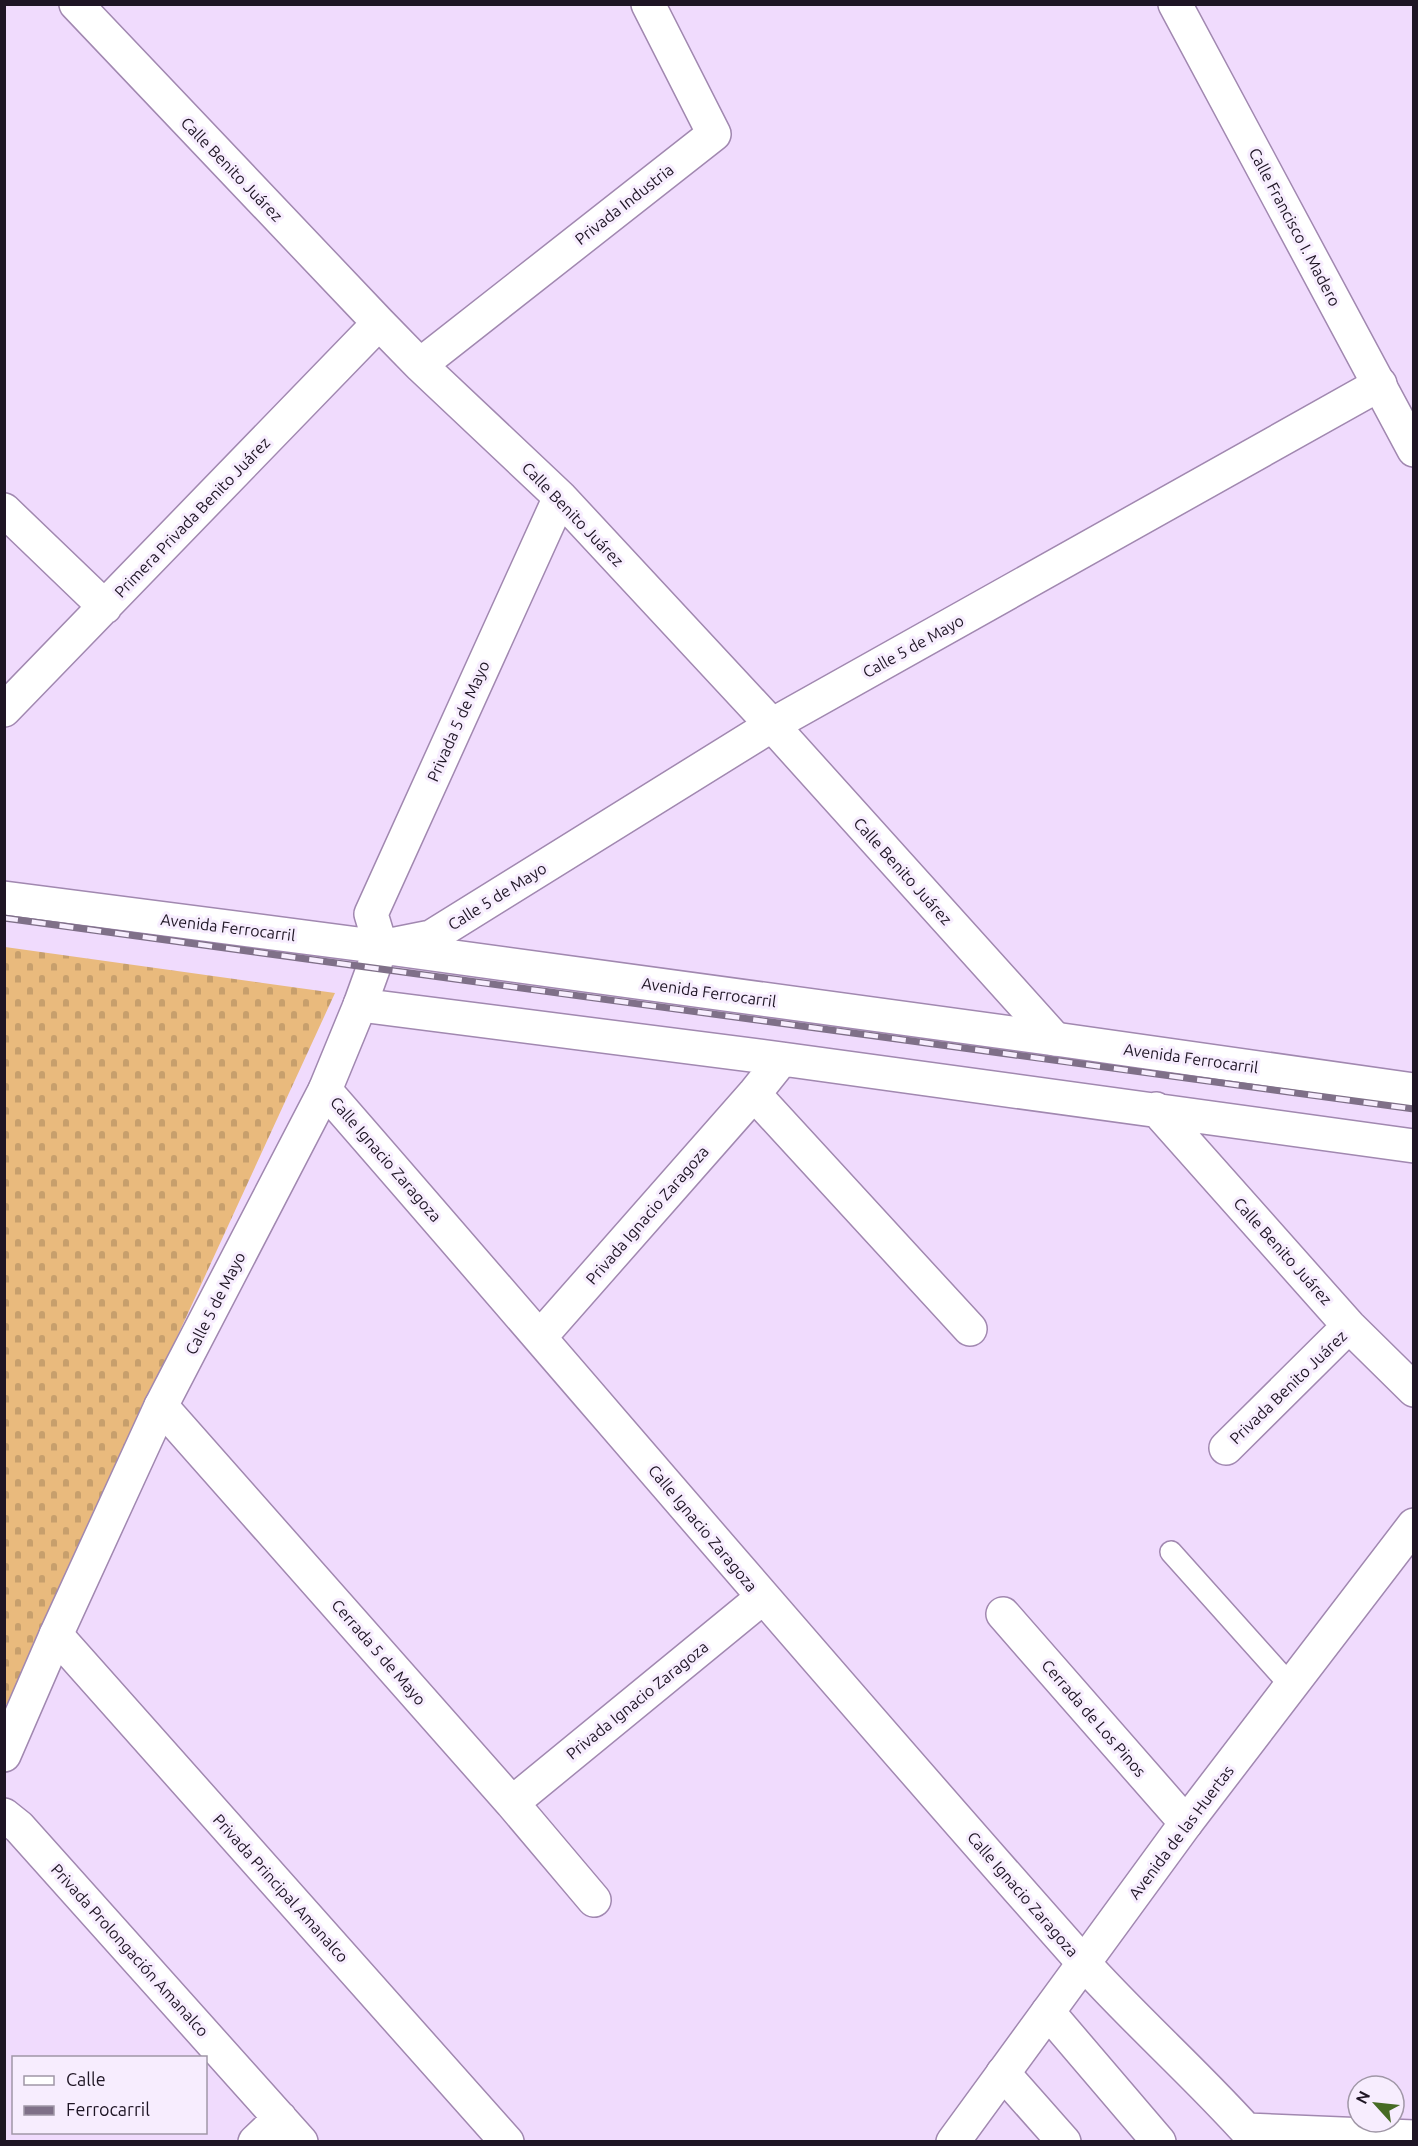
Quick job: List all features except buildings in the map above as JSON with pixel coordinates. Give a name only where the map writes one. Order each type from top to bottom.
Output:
[{"type":"street","name":"Calle Benito Juárez","points":[[76,4],[420,365],[560,497],[772,725],[1055,1039]]},
{"type":"street","name":"Privada Industria","points":[[420,365],[714,134],[648,4]]},
{"type":"street","name":"Calle Francisco I. Madero","points":[[1175,4],[1380,384],[1413,450]]},
{"type":"street","name":"Primera Privada Benito Juárez","points":[[4,710],[379,323]]},
{"type":"street","name":"Calle 5 de Mayo","points":[[4,1755],[56,1635],[161,1406],[325,1090],[381,947],[431,937],[772,725],[1380,384]]},
{"type":"street","name":"Privada 5 de Mayo","points":[[381,947],[371,914],[560,497]]},
{"type":"street","points":[[4,510],[105,607]]},
{"type":"street","name":"Avenida Ferrocarril","points":[[4,898],[381,947],[1413,1090]]},
{"type":"street","points":[[360,1005],[1156,1109],[1413,1146]]},
{"type":"street","name":"Privada Ignacio Zaragoza","points":[[540,1336],[754,1094],[782,1059]]},
{"type":"street","name":"Calle Ignacio Zaragoza","points":[[325,1090],[540,1336],[762,1598],[1084,1963],[1252,2136]]},
{"type":"street","points":[[754,1094],[970,1329]]},
{"type":"street","name":"Calle Benito Juárez","points":[[1156,1109],[1349,1326],[1413,1390]]},
{"type":"street","name":"Privada Benito Juárez","points":[[1226,1448],[1349,1326]]},
{"type":"street","name":"Cerrada 5 de Mayo","points":[[161,1406],[512,1803],[594,1900]]},
{"type":"street","name":"Avenida de las Huertas","points":[[952,2142],[1186,1823],[1413,1525]]},
{"type":"street","name":"Privada Ignacio Zaragoza","points":[[512,1803],[762,1598]]},
{"type":"street","name":"Cerrada de Los Pinos","points":[[1003,1614],[1186,1823]]},
{"type":"street","name":"Privada Principal Amanalco","points":[[56,1635],[507,2142]]},
{"type":"street","name":"Privada Prolongación Amanalco","points":[[4,1815],[19,1827],[290,2130]]},
{"type":"street","points":[[1048,2012],[1158,2142]]},
{"type":"street","points":[[1003,2073],[1064,2142]]},
{"type":"street","points":[[255,2142],[290,2130]]},
{"type":"street","points":[[1252,2136],[1413,2137]]},
{"type":"lane","points":[[1171,1552],[1291,1686]]},
{"type":"green space","points":[[5,947],[335,993],[8,1705],[5,1703]]},
{"type":"railway","points":[[4,918],[1414,1109]]}]
